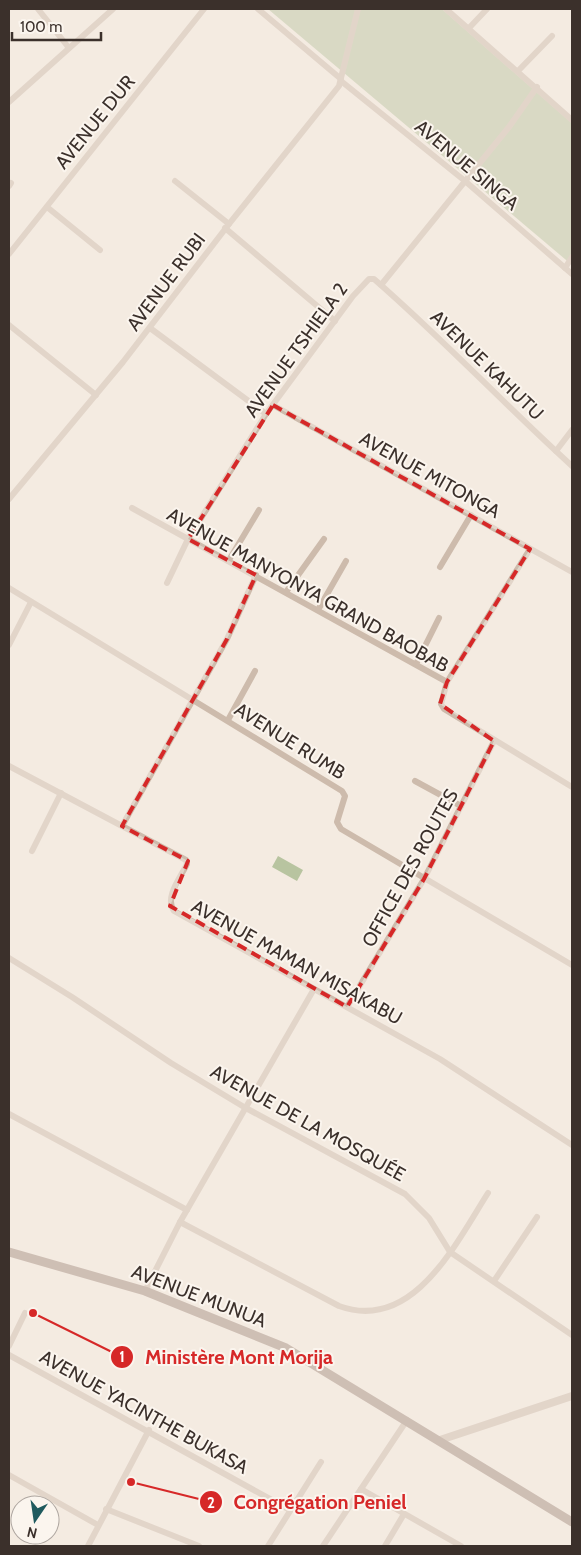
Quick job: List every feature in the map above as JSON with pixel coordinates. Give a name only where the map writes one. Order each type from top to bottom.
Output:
[{"type":"main road","name":"AVENUE MUNUA","points":[[9,1252],[145,1291],[286,1348],[572,1522]]},
{"type":"street","points":[[38,9],[70,48]]},
{"type":"street","points":[[9,102],[113,9]]},
{"type":"street","name":"AVENUE DUR","points":[[9,254],[204,9]]},
{"type":"street","name":"AVENUE SINGA","points":[[258,9],[341,80],[465,181],[572,274]]},
{"type":"street","name":"AVENUE RUBI","points":[[9,499],[150,328],[227,226],[336,90],[341,80],[358,9]]},
{"type":"street","points":[[446,9],[537,87],[572,120]]},
{"type":"street","points":[[469,28],[488,9]]},
{"type":"street","points":[[518,71],[552,36]]},
{"type":"street","points":[[381,285],[509,127],[537,87]]},
{"type":"street","points":[[175,181],[335,321]]},
{"type":"street","points":[[47,207],[100,250]]},
{"type":"street","points":[[565,268],[572,257]]},
{"type":"street","name":"AVENUE TSHIELA 2","points":[[167,583],[188,539],[266,414],[367,279],[372,278],[381,285]]},
{"type":"street","name":"AVENUE KAHUTU","points":[[381,285],[438,335],[572,466]]},
{"type":"street","points":[[9,325],[96,394]]},
{"type":"street","points":[[150,328],[266,414]]},
{"type":"street","name":"AVENUE MITONGA","points":[[273,405],[572,572]]},
{"type":"street","points":[[556,451],[572,430]]},
{"type":"street","name":"AVENUE MANYONYA GRAND BAOBAB","points":[[132,508],[447,682],[441,701],[442,706],[494,741],[572,787]]},
{"type":"street","points":[[229,560],[259,510]]},
{"type":"street","points":[[440,567],[471,515]]},
{"type":"street","points":[[286,592],[324,539]]},
{"type":"street","points":[[447,682],[530,549]]},
{"type":"street","points":[[318,610],[346,562]]},
{"type":"street","points":[[122,826],[227,639],[256,575]]},
{"type":"street","name":"AVENUE RUMB","points":[[9,588],[193,698],[342,791],[345,796],[337,819],[339,827],[572,965]]},
{"type":"street","points":[[9,645],[31,602]]},
{"type":"street","points":[[416,664],[439,618]]},
{"type":"street","points":[[228,720],[255,671]]},
{"type":"street","name":"OFFICE DES ROUTES","points":[[347,1007],[424,879],[494,741]]},
{"type":"street","name":"AVENUE MAMAN MISAKABU","points":[[9,766],[187,861],[170,898],[170,906],[174,911],[440,1059],[572,1146]]},
{"type":"street","points":[[416,782],[461,806]]},
{"type":"street","points":[[32,851],[61,793]]},
{"type":"street","name":"AVENUE DE LA MOSQUÉE","points":[[9,958],[72,997],[170,1063],[244,1107],[406,1194],[429,1218],[450,1252],[571,1332]]},
{"type":"street","points":[[145,1291],[180,1222],[244,1107],[314,989]]},
{"type":"street","points":[[9,1114],[187,1210]]},
{"type":"street","points":[[180,1222],[339,1306],[361,1311],[389,1307],[406,1300],[421,1288],[450,1252],[488,1193]]},
{"type":"street","points":[[494,1281],[537,1217]]},
{"type":"street","points":[[9,1346],[25,1313]]},
{"type":"street","name":"AVENUE YACINTHE BUKASA","points":[[9,1355],[149,1430],[290,1510]]},
{"type":"street","points":[[440,1440],[572,1396]]},
{"type":"street","points":[[323,1546],[407,1420]]},
{"type":"street","points":[[88,1546],[149,1430]]},
{"type":"street","points":[[268,1546],[321,1462]]},
{"type":"street","points":[[9,1475],[98,1526]]},
{"type":"street","points":[[361,1489],[461,1546]]},
{"type":"street","points":[[106,1509],[199,1546]]},
{"type":"street","points":[[385,1546],[404,1514]]},
{"type":"highlighted area","points":[[273,405],[530,549],[447,682],[440,704],[494,741],[424,879],[347,1007],[170,906],[188,861],[122,826],[227,639],[256,575],[188,539]]},
{"type":"green space","points":[[268,9],[442,9],[572,123],[572,265]]},
{"type":"green space","points":[[278,856],[303,870],[297,881],[272,867]]},
{"type":"place","name":"Ministère Mont Morija","points":[[33,1313]]},
{"type":"place","name":"Congrégation Peniel","points":[[131,1482]]}]
